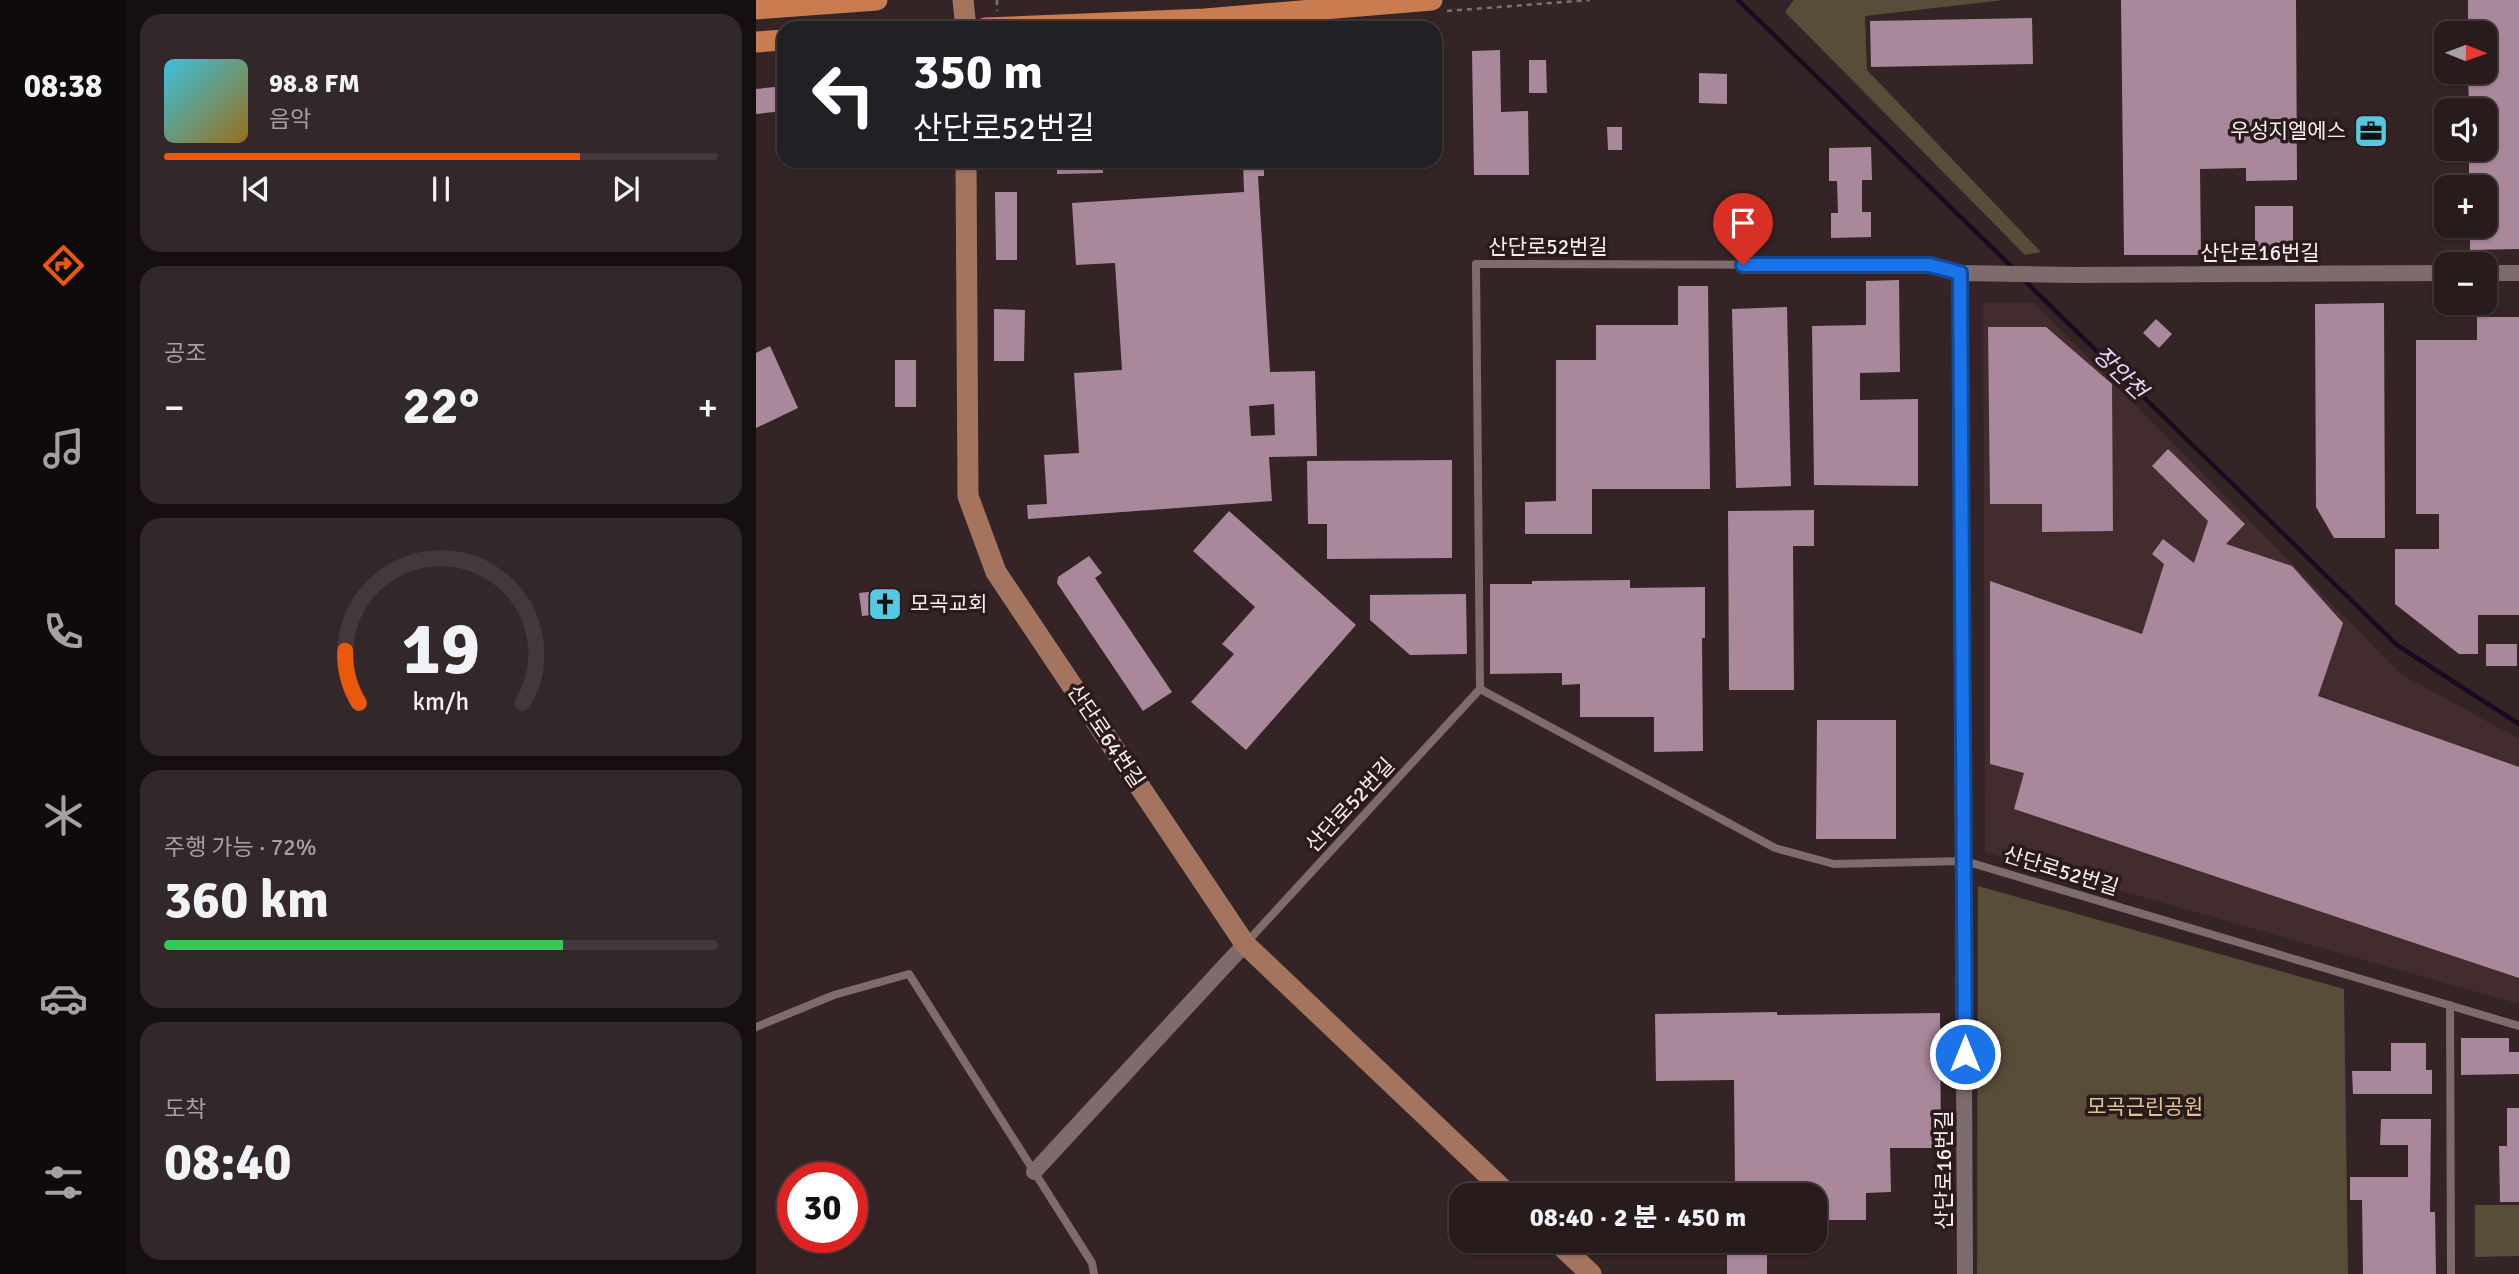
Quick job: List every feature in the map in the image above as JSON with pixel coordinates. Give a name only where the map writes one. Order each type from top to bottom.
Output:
[{"type":"main road","points":[[756,9],[877,0]]},
{"type":"main road","points":[[1156,21],[1432,0]]},
{"type":"main road","points":[[756,41],[777,40]]},
{"type":"street","points":[[963,0],[965,21]]},
{"type":"street","name":"산단로64번길","points":[[966,168],[968,496],[996,572],[1245,944],[1495,1183]]},
{"type":"street","points":[[2497,273],[2519,272]]},
{"type":"street","name":"산단로16번길","points":[[1965,1274],[1960,273],[2434,273]]},
{"type":"street","points":[[1034,1172],[1245,944]]},
{"type":"street","points":[[1569,1253],[1591,1274]]},
{"type":"lane","name":"산단로52번길","points":[[1245,944],[1480,690],[1476,264],[1930,265],[1960,273]]},
{"type":"lane","name":"산단로52번길","points":[[1480,690],[1775,848],[1834,864],[1965,861],[2519,1026]]},
{"type":"lane","points":[[756,1027],[834,995],[909,974],[1092,1263],[1094,1274]]},
{"type":"lane","points":[[2450,1005],[2451,1274]]},
{"type":"shaded area","points":[[1983,303],[2034,303],[2401,674],[2519,739],[2519,1004],[1985,852]]},
{"type":"green space","points":[[1794,0],[2004,0],[1865,16],[1867,70],[2041,252],[2025,255],[1785,12]]},
{"type":"green space","name":"모곡근린공원","points":[[1978,886],[2344,989],[2348,1274],[1977,1274]]},
{"type":"green space","points":[[2475,1205],[2519,1205],[2519,1256],[2475,1257]]},
{"type":"building","points":[[2121,0],[2296,0],[2297,180],[2246,181],[2246,168],[2200,169],[2201,255],[2124,255]]},
{"type":"building","points":[[2468,0],[2519,0],[2519,249],[2470,250],[2470,238],[2497,238],[2497,175],[2469,175],[2469,161],[2497,161],[2497,98],[2469,98],[2468,84],[2497,84],[2497,21],[2468,21]]},
{"type":"building","points":[[2032,18],[2033,64],[1871,67],[1870,21]]},
{"type":"building","points":[[1500,50],[1501,112],[1528,111],[1529,175],[1474,175],[1472,51]]},
{"type":"building","points":[[1529,60],[1546,60],[1547,93],[1529,93]]},
{"type":"building","points":[[1699,73],[1727,74],[1727,104],[1699,103]]},
{"type":"building","points":[[777,87],[777,112],[756,114],[756,89]]},
{"type":"building","points":[[1607,127],[1622,127],[1622,150],[1608,150]]},
{"type":"building","points":[[1871,147],[1872,180],[1862,180],[1862,212],[1871,212],[1871,237],[1831,238],[1831,213],[1838,213],[1837,181],[1829,181],[1829,148]]},
{"type":"building","points":[[1057,168],[1103,168],[1103,173],[1057,174]]},
{"type":"building","points":[[1243,168],[1264,168],[1264,176],[1258,176],[1270,372],[1315,371],[1317,456],[1269,457],[1272,501],[1028,519],[1027,505],[1047,504],[1044,455],[1079,453],[1074,373],[1122,370],[1115,263],[1076,265],[1072,203],[1244,192]],"holes":[[[1274,404],[1275,435],[1251,436],[1249,406]]]},
{"type":"building","points":[[995,192],[1017,192],[1017,260],[996,260]]},
{"type":"building","points":[[2255,206],[2293,206],[2293,251],[2255,251]]},
{"type":"building","points":[[1899,280],[1900,372],[1860,373],[1860,400],[1918,399],[1918,486],[1814,485],[1812,326],[1866,325],[1866,281]]},
{"type":"building","points":[[1678,286],[1708,286],[1710,489],[1592,489],[1592,534],[1525,534],[1525,502],[1556,501],[1556,360],[1596,360],[1596,325],[1678,325]]},
{"type":"building","points":[[2384,303],[2385,538],[2334,538],[2316,507],[2315,304]]},
{"type":"building","points":[[1787,307],[1791,486],[1736,488],[1732,309]]},
{"type":"building","points":[[994,309],[1025,310],[1024,361],[994,361]]},
{"type":"building","points":[[2477,317],[2519,317],[2519,615],[2478,615],[2478,654],[2459,654],[2395,604],[2395,549],[2439,549],[2439,514],[2416,514],[2416,340],[2477,340]]},
{"type":"building","points":[[2156,319],[2172,334],[2159,348],[2143,333]]},
{"type":"building","points":[[1988,327],[2046,327],[2112,384],[2113,531],[2042,532],[2042,504],[1990,504]]},
{"type":"building","points":[[770,346],[798,408],[756,428],[756,353]]},
{"type":"building","points":[[895,360],[916,360],[916,407],[895,407]]},
{"type":"building","points":[[2168,449],[2245,524],[2226,544],[2292,566],[2343,623],[2318,696],[2519,767],[2519,978],[2014,809],[2024,773],[1990,764],[1990,581],[2142,634],[2164,564],[2152,554],[2163,539],[2194,563],[2208,521],[2152,466]]},
{"type":"building","points":[[1452,460],[1452,558],[1327,559],[1327,524],[1308,524],[1307,461]]},
{"type":"building","points":[[1814,510],[1814,546],[1793,546],[1794,690],[1729,690],[1728,511]]},
{"type":"building","points":[[1229,511],[1356,625],[1246,750],[1191,702],[1234,654],[1222,644],[1255,607],[1193,551]]},
{"type":"building","points":[[1089,556],[1102,573],[1095,578],[1172,692],[1143,711],[1057,583],[1058,577]]},
{"type":"building","points":[[1630,580],[1630,588],[1705,587],[1705,638],[1702,638],[1703,751],[1654,752],[1654,717],[1580,717],[1580,684],[1562,685],[1562,673],[1490,674],[1490,584]]},
{"type":"building","points":[[897,589],[900,612],[862,616],[859,593]]},
{"type":"building","points":[[1466,594],[1467,654],[1410,655],[1370,620],[1370,595]]},
{"type":"building","points":[[2486,644],[2517,644],[2517,666],[2486,666]]},
{"type":"building","points":[[1817,720],[1896,720],[1896,839],[1816,839]]},
{"type":"building","points":[[1940,1013],[1941,1148],[1890,1148],[1891,1192],[1866,1193],[1866,1220],[1827,1220],[1827,1183],[1735,1183],[1734,1080],[1656,1081],[1655,1014]]},
{"type":"building","points":[[2461,1038],[2509,1038],[2509,1052],[2519,1052],[2519,1074],[2461,1075]]},
{"type":"building","points":[[2391,1043],[2426,1043],[2426,1070],[2432,1070],[2432,1094],[2353,1094],[2352,1071],[2391,1071]]},
{"type":"building","points":[[2507,1108],[2519,1108],[2519,1202],[2500,1202],[2499,1146],[2507,1146]]},
{"type":"building","points":[[2381,1119],[2431,1119],[2430,1212],[2435,1212],[2436,1274],[2363,1274],[2362,1200],[2350,1200],[2350,1177],[2408,1177],[2408,1145],[2380,1145]]},
{"type":"building","points":[[1727,1253],[1767,1253],[1767,1274],[1727,1274]]},
{"type":"waterway","name":"장안천","points":[[1738,0],[2013,268]]},
{"type":"waterway","name":"장안천","points":[[2024,280],[2397,645],[2519,724]]},
{"type":"place","name":"우성지엘에스","points":[[2371,131]]},
{"type":"place","name":"모곡교회","points":[[885,604]]},
{"type":"route","points":[[1743,265],[1930,265],[1960,273],[1965,1054]]}]
